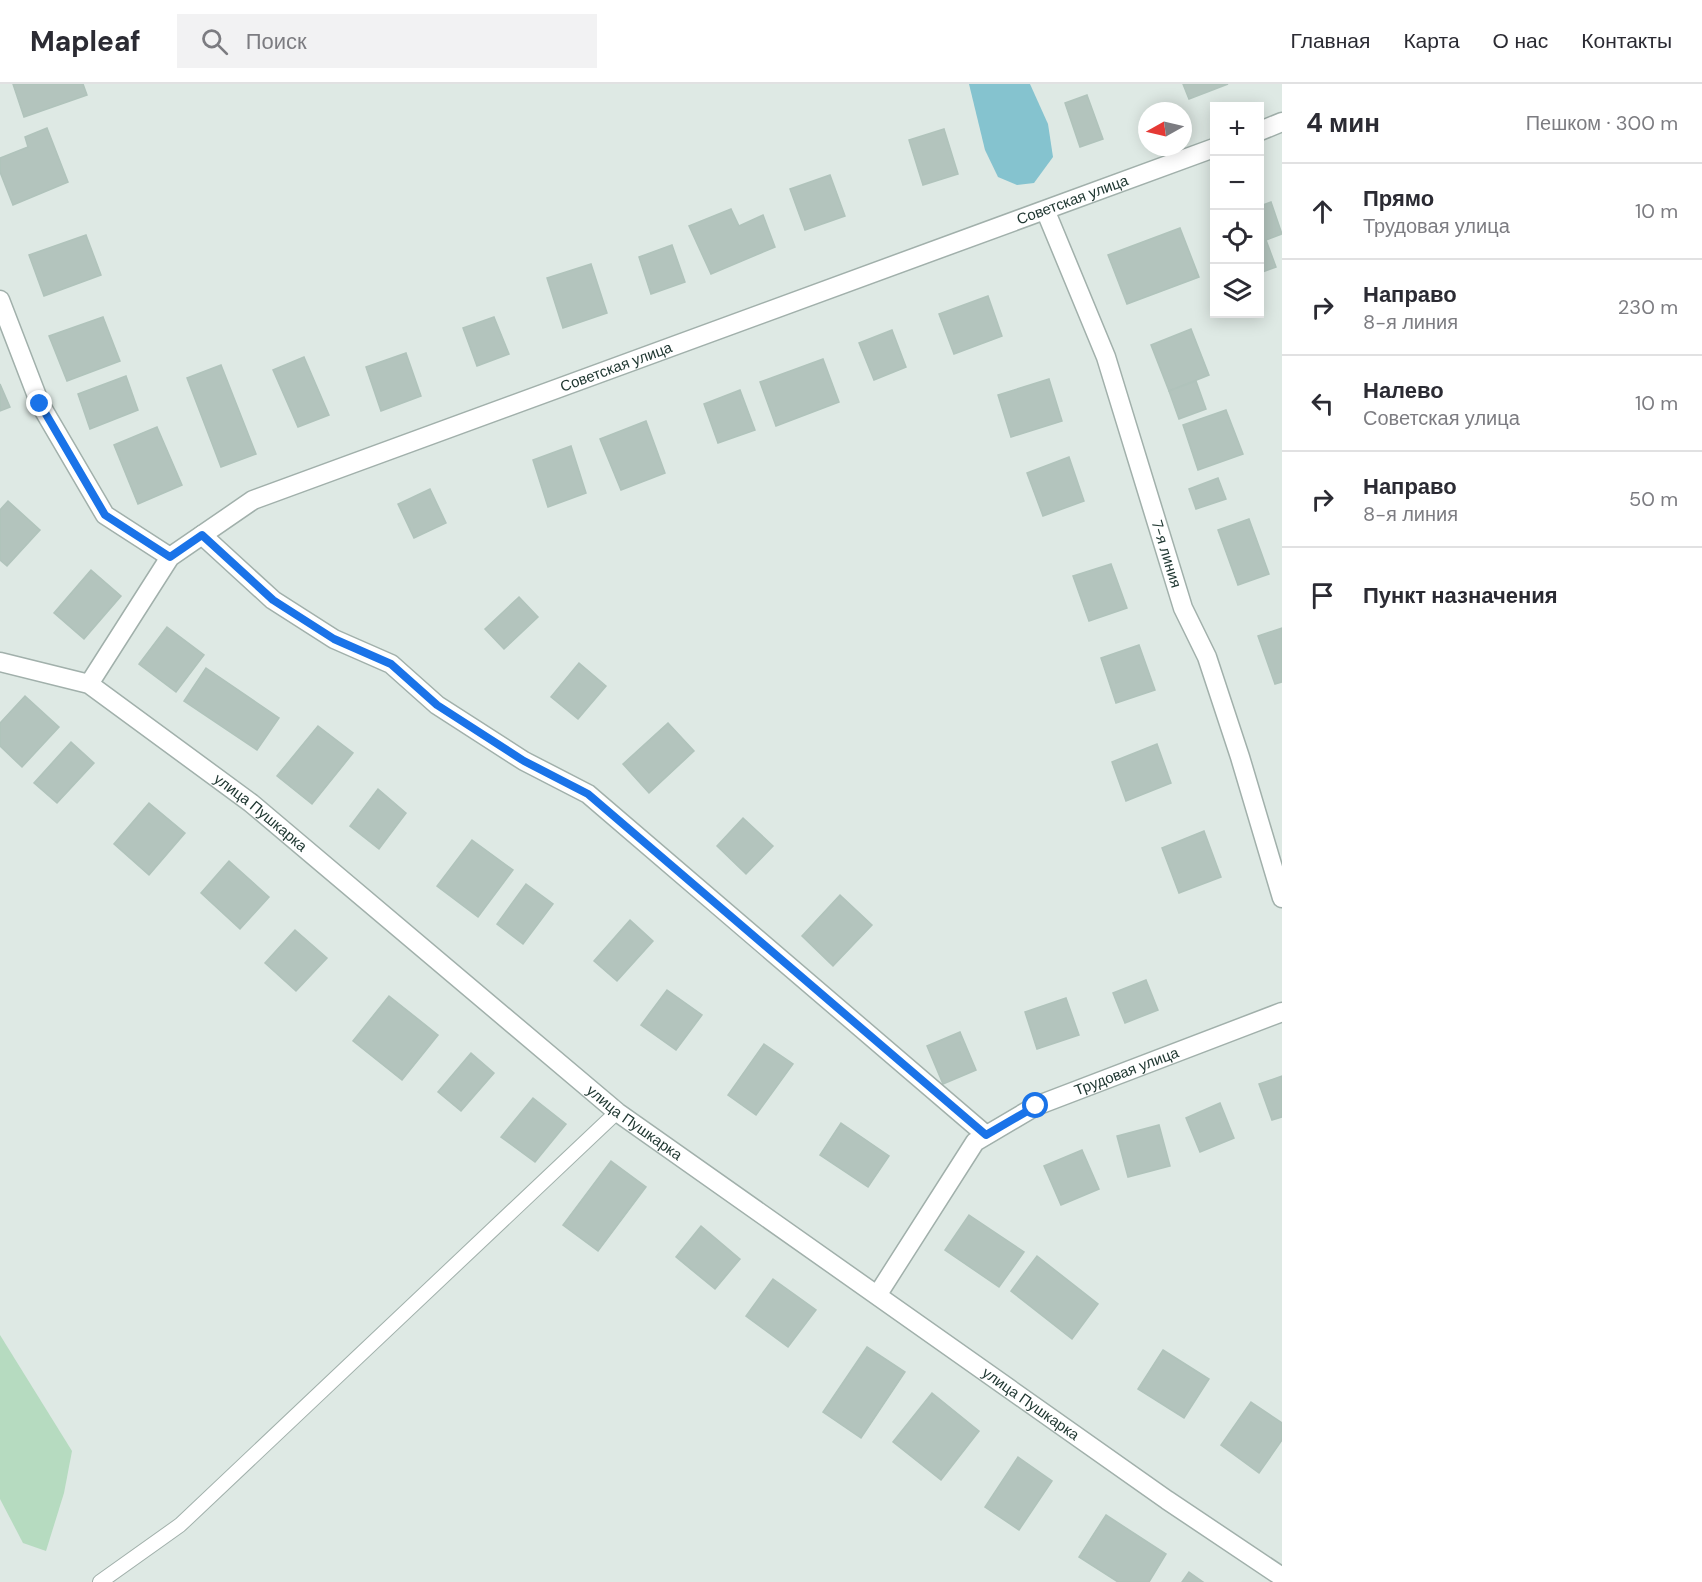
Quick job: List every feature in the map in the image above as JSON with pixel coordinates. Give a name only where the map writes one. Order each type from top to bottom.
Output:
[{"type":"street","points":[[1264,129],[1282,122]]},
{"type":"street","name":"Советская улица","points":[[89,684],[170,557],[253,500],[1046,212],[1210,150]]},
{"type":"street","name":"7-я линия","points":[[1046,212],[1106,357],[1183,608],[1207,657],[1282,898]]},
{"type":"street","points":[[0,300],[40,404],[105,515],[170,557]]},
{"type":"street","points":[[202,535],[273,600],[334,639],[391,664],[437,705],[524,761],[588,794],[986,1135]]},
{"type":"street","name":"улица Пушкарка","points":[[0,662],[89,684],[251,803],[617,1112],[1167,1500],[1282,1577]]},
{"type":"street","name":"Трудовая улица","points":[[878,1294],[975,1142],[1036,1106],[1282,1012]]},
{"type":"lane","points":[[100,1582],[180,1525],[617,1112]]},
{"type":"green space","points":[[0,1335],[72,1451],[64,1493],[46,1551],[23,1543],[0,1499]]},
{"type":"water","points":[[969,84],[1030,84],[1048,124],[1053,157],[1034,183],[1017,185],[998,177],[985,150]]},
{"type":"building","points":[[13,84],[83,84],[87,95],[24,117]]},
{"type":"building","points":[[1183,84],[1228,84],[1189,99]]},
{"type":"building","points":[[1087,95],[1103,139],[1080,147],[1065,103]]},
{"type":"building","points":[[47,128],[68,182],[13,205],[0,172],[0,158],[28,147],[25,137]]},
{"type":"building","points":[[944,129],[958,174],[923,185],[909,140]]},
{"type":"building","points":[[830,175],[845,216],[805,230],[790,189]]},
{"type":"building","points":[[1271,202],[1282,234],[1266,240],[1276,267],[1264,272],[1264,210],[1264,205]]},
{"type":"building","points":[[731,209],[739,226],[763,215],[775,247],[711,274],[689,226]]},
{"type":"building","points":[[1180,228],[1199,277],[1127,304],[1108,255]]},
{"type":"building","points":[[86,235],[101,275],[44,296],[29,255]]},
{"type":"building","points":[[672,245],[685,282],[651,294],[639,257]]},
{"type":"building","points":[[591,264],[607,313],[563,328],[547,278]]},
{"type":"building","points":[[988,296],[1002,336],[954,354],[939,314]]},
{"type":"building","points":[[103,317],[120,361],[67,381],[49,336]]},
{"type":"building","points":[[494,317],[509,354],[477,366],[463,328]]},
{"type":"building","points":[[1191,329],[1209,375],[1169,391],[1151,345]]},
{"type":"building","points":[[892,330],[906,367],[874,380],[859,343]]},
{"type":"building","points":[[406,353],[421,396],[381,411],[366,367]]},
{"type":"building","points":[[304,357],[329,415],[298,427],[273,370]]},
{"type":"building","points":[[823,359],[839,402],[776,426],[760,382]]},
{"type":"building","points":[[221,365],[256,454],[221,467],[187,378]]},
{"type":"building","points":[[126,376],[138,410],[90,429],[78,394]]},
{"type":"building","points":[[1049,379],[1062,421],[1011,437],[998,395]]},
{"type":"building","points":[[1196,381],[1206,409],[1179,419],[1169,391]]},
{"type":"building","points":[[0,384],[10,407],[0,411]]},
{"type":"building","points":[[740,390],[755,430],[718,443],[704,404]]},
{"type":"building","points":[[1226,410],[1243,454],[1198,470],[1183,425]]},
{"type":"building","points":[[646,421],[665,473],[621,490],[600,439]]},
{"type":"building","points":[[157,427],[182,485],[138,504],[114,445]]},
{"type":"building","points":[[571,446],[586,493],[548,507],[533,460]]},
{"type":"building","points":[[1069,457],[1084,501],[1043,516],[1027,473]]},
{"type":"building","points":[[1218,478],[1226,499],[1196,509],[1189,489]]},
{"type":"building","points":[[430,489],[446,523],[414,538],[398,504]]},
{"type":"building","points":[[8,501],[40,530],[7,566],[0,560],[0,510]]},
{"type":"building","points":[[1249,519],[1269,574],[1238,585],[1218,530]]},
{"type":"building","points":[[1111,564],[1127,608],[1089,621],[1073,576]]},
{"type":"building","points":[[91,570],[121,596],[84,639],[54,613]]},
{"type":"building","points":[[519,597],[538,617],[504,649],[485,629]]},
{"type":"building","points":[[167,627],[204,655],[176,692],[139,664]]},
{"type":"building","points":[[1282,628],[1282,682],[1275,684],[1258,636]]},
{"type":"building","points":[[1139,645],[1155,690],[1116,703],[1101,658]]},
{"type":"building","points":[[579,663],[606,686],[578,719],[551,697]]},
{"type":"building","points":[[206,668],[279,718],[257,750],[184,701]]},
{"type":"building","points":[[25,696],[59,727],[22,767],[0,746],[0,723]]},
{"type":"building","points":[[668,723],[694,751],[649,793],[623,764]]},
{"type":"building","points":[[318,726],[353,753],[312,804],[277,776]]},
{"type":"building","points":[[71,742],[94,763],[57,803],[34,783]]},
{"type":"building","points":[[1157,744],[1171,783],[1126,801],[1112,762]]},
{"type":"building","points":[[378,789],[406,813],[379,849],[350,826]]},
{"type":"building","points":[[149,803],[185,833],[149,875],[114,844]]},
{"type":"building","points":[[743,818],[773,846],[746,874],[717,846]]},
{"type":"building","points":[[1204,831],[1221,877],[1179,893],[1162,848]]},
{"type":"building","points":[[472,840],[513,870],[478,917],[437,886]]},
{"type":"building","points":[[229,861],[269,897],[240,929],[201,893]]},
{"type":"building","points":[[526,884],[553,904],[523,944],[497,924]]},
{"type":"building","points":[[840,895],[872,925],[833,966],[802,936]]},
{"type":"building","points":[[630,920],[653,941],[617,981],[594,961]]},
{"type":"building","points":[[295,930],[327,958],[296,991],[265,963]]},
{"type":"building","points":[[1146,980],[1158,1010],[1125,1023],[1113,993]]},
{"type":"building","points":[[667,990],[702,1015],[676,1050],[641,1025]]},
{"type":"building","points":[[389,996],[438,1035],[402,1080],[353,1041]]},
{"type":"building","points":[[1066,998],[1079,1035],[1037,1049],[1025,1012]]},
{"type":"building","points":[[960,1032],[976,1070],[943,1084],[927,1046]]},
{"type":"building","points":[[764,1044],[793,1064],[756,1115],[728,1095]]},
{"type":"building","points":[[471,1053],[494,1073],[461,1111],[438,1092]]},
{"type":"building","points":[[1282,1076],[1282,1117],[1272,1120],[1259,1084]]},
{"type":"building","points":[[533,1098],[566,1124],[535,1162],[501,1137]]},
{"type":"building","points":[[1220,1103],[1234,1138],[1200,1152],[1186,1118]]},
{"type":"building","points":[[841,1123],[889,1156],[868,1187],[820,1155]]},
{"type":"building","points":[[1159,1125],[1170,1166],[1128,1177],[1117,1136]]},
{"type":"building","points":[[1082,1150],[1099,1189],[1061,1205],[1044,1166]]},
{"type":"building","points":[[611,1161],[646,1187],[598,1251],[563,1225]]},
{"type":"building","points":[[969,1215],[1024,1252],[999,1287],[945,1250]]},
{"type":"building","points":[[701,1226],[740,1259],[715,1289],[676,1257]]},
{"type":"building","points":[[1037,1256],[1098,1304],[1072,1339],[1011,1291]]},
{"type":"building","points":[[773,1279],[816,1310],[788,1347],[746,1316]]},
{"type":"building","points":[[867,1347],[905,1372],[861,1438],[823,1412]]},
{"type":"building","points":[[1163,1350],[1209,1379],[1184,1418],[1138,1389]]},
{"type":"building","points":[[932,1393],[979,1431],[941,1480],[893,1442]]},
{"type":"building","points":[[1251,1402],[1282,1423],[1282,1440],[1259,1473],[1221,1445]]},
{"type":"building","points":[[1018,1457],[1052,1481],[1019,1530],[985,1507]]},
{"type":"building","points":[[1106,1515],[1166,1554],[1149,1582],[1118,1582],[1079,1557]]},
{"type":"building","points":[[1189,1572],[1203,1582],[1182,1582]]},
{"type":"route","points":[[40,404],[105,515],[170,557],[202,535],[273,600],[334,639],[391,664],[437,705],[524,761],[588,794],[986,1135],[1036,1106]]}]
